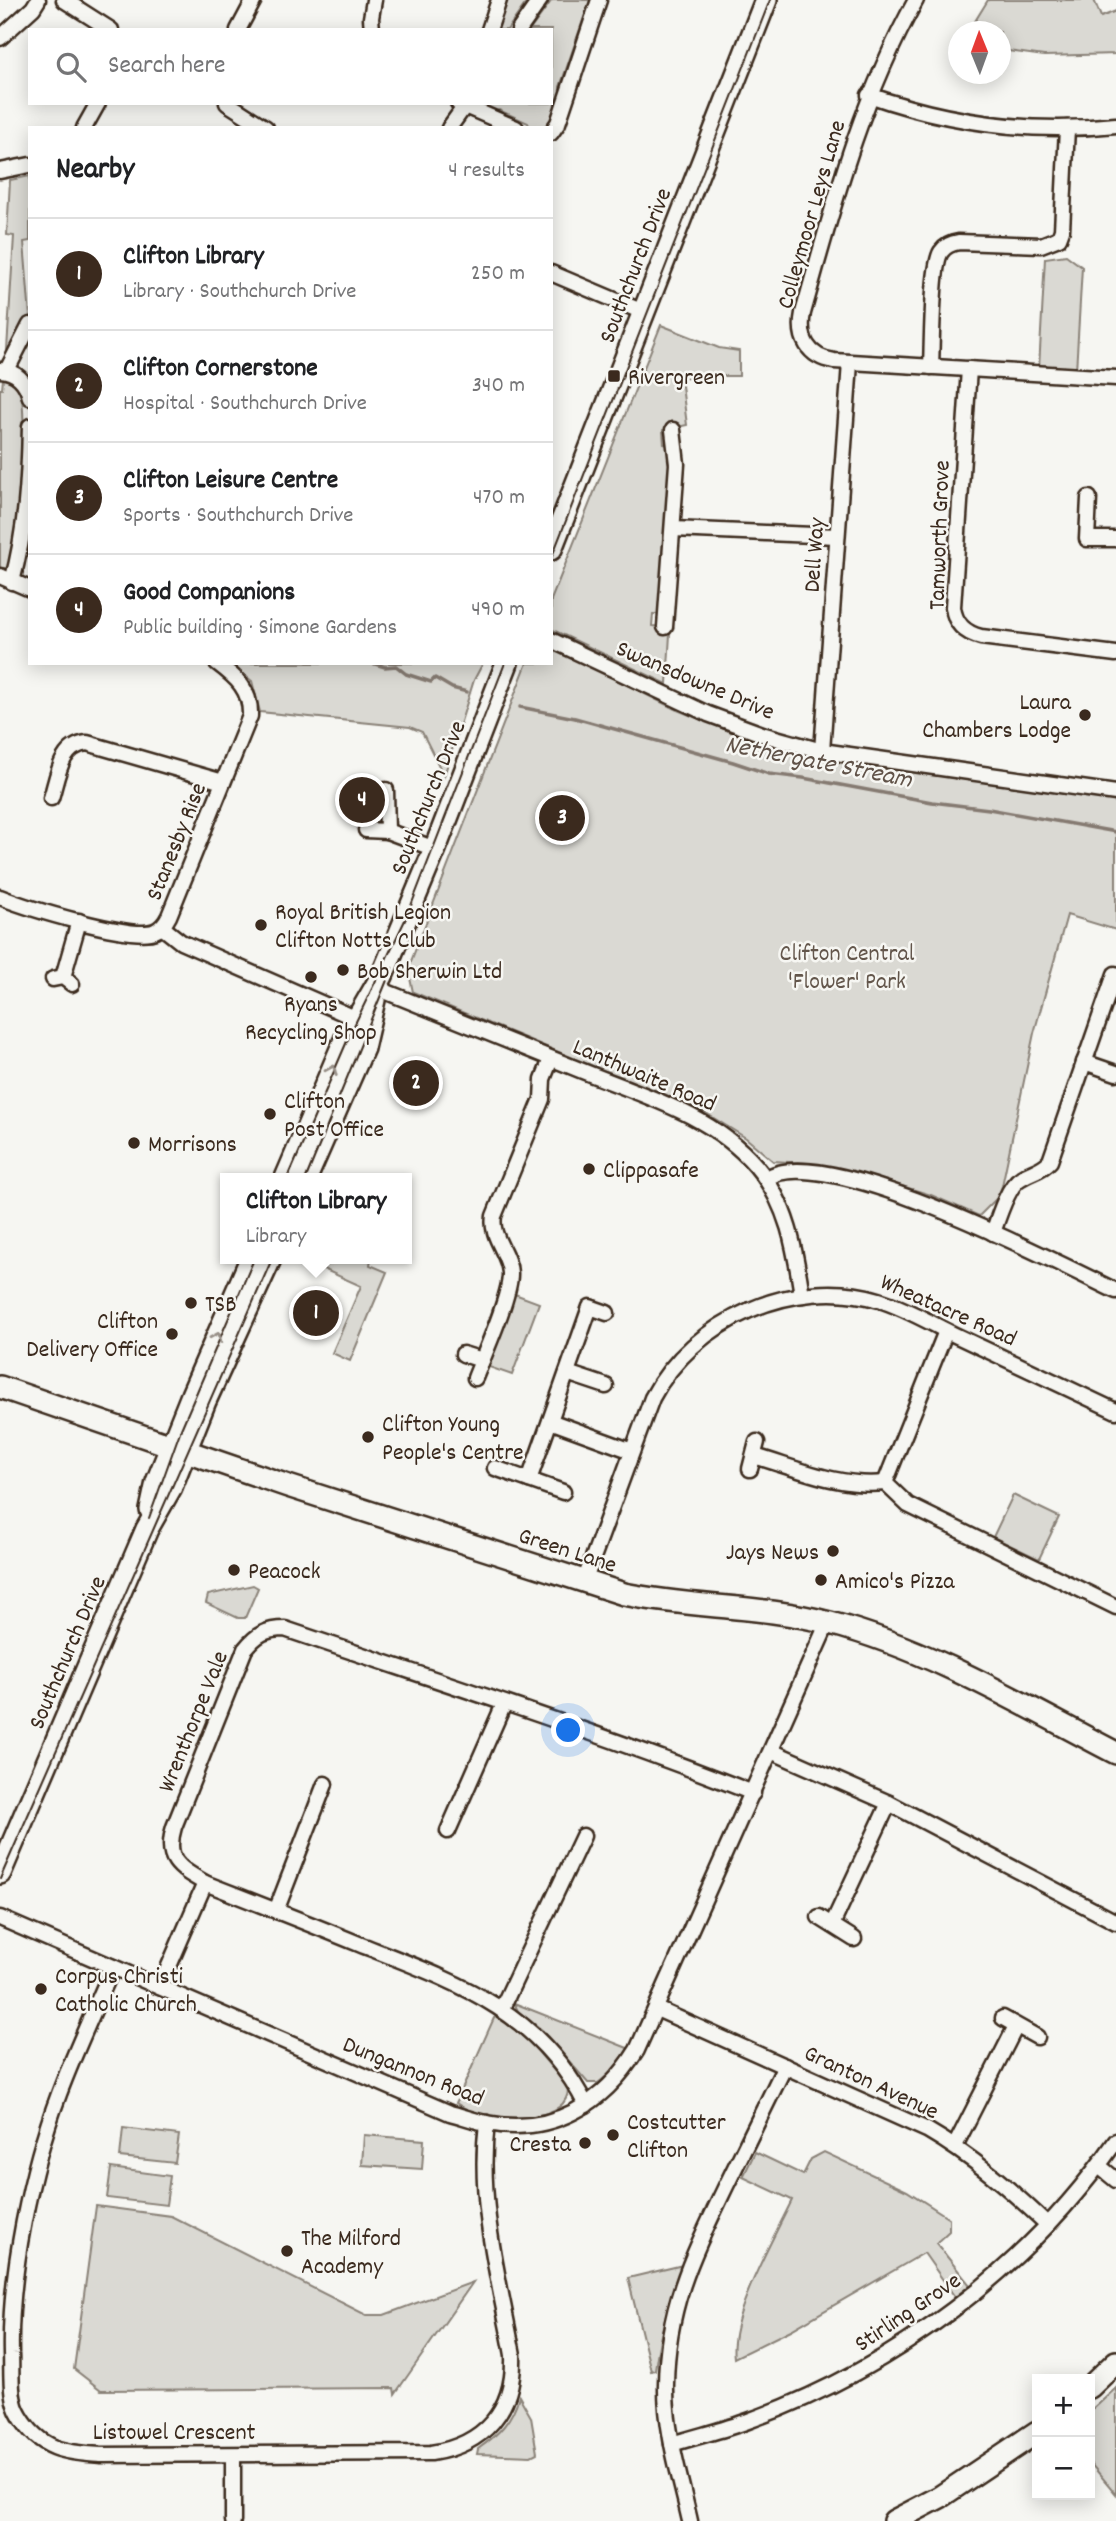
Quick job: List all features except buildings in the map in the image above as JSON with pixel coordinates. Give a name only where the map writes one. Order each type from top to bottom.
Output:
[{"type":"street","points":[[0,38],[33,8],[38,0]]},
{"type":"street","points":[[64,0],[108,28]]},
{"type":"street","points":[[240,28],[254,0]]},
{"type":"street","points":[[372,28],[374,0]]},
{"type":"street","points":[[490,28],[499,0]]},
{"type":"street","points":[[520,28],[540,0]]},
{"type":"street","points":[[553,131],[599,0]]},
{"type":"street","name":"Southchurch Drive","points":[[553,544],[766,0]]},
{"type":"street","name":"Colleymoor Leys Lane","points":[[916,0],[888,51],[869,95],[841,180],[801,328],[806,345],[819,357],[850,363],[1116,378]]},
{"type":"street","points":[[869,95],[920,111],[982,124],[1067,128],[1116,125]]},
{"type":"street","points":[[85,126],[97,105]]},
{"type":"street","points":[[230,105],[263,126]]},
{"type":"street","points":[[450,126],[462,105]]},
{"type":"street","points":[[465,105],[512,126]]},
{"type":"street","points":[[931,367],[939,256],[946,246],[959,242],[1041,245],[1059,238],[1062,230],[1067,128]]},
{"type":"street","points":[[0,171],[28,165]]},
{"type":"street","points":[[553,275],[642,313]]},
{"type":"street","points":[[28,328],[3,370],[17,375],[28,392]]},
{"type":"street","name":"Dell Way","points":[[822,751],[850,363]]},
{"type":"street","name":"Tamworth Grove","points":[[969,369],[953,607],[956,620],[964,629],[981,637],[1116,654]]},
{"type":"street","points":[[662,623],[673,529],[677,464],[673,430]]},
{"type":"street","points":[[28,472],[22,548],[6,579],[28,588]]},
{"type":"street","points":[[1089,498],[1087,539],[1116,539]]},
{"type":"street","points":[[673,529],[838,537]]},
{"type":"street","name":"Swansdowne Drive","points":[[553,641],[708,714],[765,735],[822,751],[1116,793]]},
{"type":"street","name":"Stanesby Rise","points":[[0,897],[79,921],[147,933],[162,927],[169,916],[250,716],[247,691],[219,665]]},
{"type":"street","name":"Southchurch Drive","points":[[288,1173],[377,988],[435,849],[506,665]]},
{"type":"street","points":[[51,799],[65,754],[78,744],[87,743],[223,782]]},
{"type":"street","points":[[386,790],[387,831]]},
{"type":"street","points":[[366,830],[387,831],[435,849]]},
{"type":"street","points":[[63,980],[79,921]]},
{"type":"street","points":[[162,927],[181,942],[362,1021]]},
{"type":"street","points":[[992,1233],[1013,1185],[1020,1178],[1043,1169],[1050,1161],[1109,978]]},
{"type":"street","name":"Lanthwaite Road","points":[[377,988],[709,1125],[732,1141],[777,1196],[792,1237],[802,1295]]},
{"type":"street","name":"Southchurch Drive","points":[[308,1173],[363,1048],[362,1021]]},
{"type":"street","points":[[475,1378],[510,1281],[507,1258],[493,1231],[494,1216],[542,1099],[543,1079],[551,1059]]},
{"type":"street","points":[[1084,1062],[1116,1073]]},
{"type":"street","points":[[766,1180],[778,1172],[793,1171],[869,1184],[932,1205],[1116,1290]]},
{"type":"street","name":"Southchurch Drive","points":[[179,1448],[249,1264]]},
{"type":"street","name":"Southchurch Drive","points":[[0,1873],[147,1529],[153,1494],[205,1401],[268,1264]]},
{"type":"street","name":"Wheatacre Road","points":[[584,1582],[660,1382],[693,1345],[720,1325],[750,1310],[802,1295],[842,1294],[879,1300],[1116,1411]]},
{"type":"street","points":[[529,1480],[590,1307],[607,1313]]},
{"type":"street","points":[[885,1483],[946,1331]]},
{"type":"street","points":[[463,1354],[482,1360]]},
{"type":"street","points":[[567,1373],[606,1386]]},
{"type":"street","name":"Green Lane","points":[[0,1387],[624,1594],[661,1602],[758,1610],[828,1622],[894,1642],[921,1653],[1116,1753]]},
{"type":"street","points":[[550,1422],[632,1451]]},
{"type":"street","points":[[754,1456],[843,1482],[868,1485],[885,1483]]},
{"type":"street","points":[[495,1468],[563,1492]]},
{"type":"street","points":[[885,1483],[908,1505],[1116,1606]]},
{"type":"street","name":"Dungannon Road","points":[[0,1918],[450,2113],[487,2123],[513,2126],[559,2118],[604,2093],[622,2074],[637,2050],[828,1622]]},
{"type":"street","name":"Wrenthorpe Vale","points":[[586,2105],[566,2070],[525,2026],[502,2008],[432,1973],[205,1883],[178,1866],[173,1858],[171,1838],[245,1648],[261,1632],[285,1629],[688,1767],[753,1793]]},
{"type":"street","points":[[449,1830],[504,1704]]},
{"type":"street","points":[[771,1751],[889,1803],[1116,1922]]},
{"type":"street","points":[[276,1911],[325,1784]]},
{"type":"street","points":[[832,1925],[889,1803]]},
{"type":"street","points":[[502,2008],[581,1859],[583,1836]]},
{"type":"street","points":[[160,1987],[205,1883]]},
{"type":"street","points":[[818,1917],[854,1939]]},
{"type":"street","name":"Listowel Crescent","points":[[113,1967],[58,2095],[33,2184],[15,2286],[11,2337],[12,2388],[16,2408],[20,2417],[37,2436],[53,2448],[66,2453],[431,2454],[461,2447],[483,2432],[499,2414],[511,2384],[513,2362],[486,2203],[484,2162],[487,2123]]},
{"type":"street","name":"Granton Avenue","points":[[656,2009],[894,2114],[956,2146],[999,2179],[1048,2225]]},
{"type":"street","points":[[956,2146],[1010,2022],[1037,2037]]},
{"type":"street","points":[[690,2521],[672,2444],[666,2386],[671,2328],[680,2290],[693,2256],[785,2066]]},
{"type":"street","name":"Stirling Grove","points":[[672,2444],[748,2421],[849,2376],[929,2327],[969,2298],[1022,2252],[1099,2166],[1116,2141]]},
{"type":"street","points":[[1099,2166],[1116,2180]]},
{"type":"street","points":[[1095,2382],[1116,2362]]},
{"type":"street","points":[[894,2521],[940,2497],[1032,2435]]},
{"type":"street","points":[[233,2455],[233,2521]]},
{"type":"green space","points":[[507,0],[528,0],[508,28],[497,28]]},
{"type":"green space","points":[[552,0],[590,0],[560,87],[563,94],[550,126],[529,126],[499,110],[495,112],[480,105],[553,105],[553,28],[531,28]]},
{"type":"green space","points":[[988,0],[1094,0],[1101,17],[1116,11],[1116,54],[1044,56],[1011,51],[1011,21],[975,21]]},
{"type":"green space","points":[[28,176],[28,241],[24,242],[28,320],[7,350],[14,236],[7,235],[10,180]]},
{"type":"green space","points":[[1066,255],[1082,267],[1076,371],[1039,369],[1045,258]]},
{"type":"green space","points":[[661,325],[719,348],[739,351],[739,376],[681,378],[687,425],[663,430],[664,444],[671,445],[661,614],[653,614],[652,626],[660,627],[660,632],[670,634],[667,684],[553,630],[553,595]]},
{"type":"green space","points":[[3,379],[17,386],[23,404],[19,508],[7,568],[0,568],[0,389]]},
{"type":"green space","name":"Clifton Central 'Flower' Park","points":[[553,648],[675,709],[764,745],[818,759],[1116,800],[1116,930],[1067,915],[1034,1033],[1002,1186],[998,1197],[979,1216],[931,1195],[866,1175],[805,1163],[773,1161],[746,1138],[702,1111],[413,992],[408,969],[526,665],[553,665]]},
{"type":"green space","points":[[482,665],[474,680],[444,776],[422,732],[410,727],[260,712],[252,681],[233,666]]},
{"type":"green space","points":[[312,1264],[370,1264],[387,1272],[350,1361],[332,1353],[361,1286]]},
{"type":"green space","points":[[512,1293],[539,1303],[512,1375],[486,1366]]},
{"type":"green space","points":[[1013,1495],[1059,1517],[1039,1559],[993,1537]]},
{"type":"green space","points":[[253,1585],[258,1588],[245,1618],[238,1618],[206,1603],[208,1595]]},
{"type":"green space","points":[[514,2003],[630,2049],[598,2083],[588,2083],[542,2030],[518,2011]]},
{"type":"green space","points":[[498,2016],[530,2042],[568,2087],[566,2099],[558,2108],[516,2118],[476,2113],[456,2103],[494,2018]]},
{"type":"green space","points":[[123,2128],[179,2135],[175,2163],[120,2157]]},
{"type":"green space","points":[[364,2135],[424,2140],[422,2169],[362,2165]]},
{"type":"green space","points":[[755,2152],[803,2175],[811,2159],[824,2152],[907,2191],[949,2218],[949,2231],[936,2243],[970,2285],[955,2297],[924,2253],[791,2330],[734,2358],[734,2341],[745,2300],[792,2200],[743,2177]]},
{"type":"green space","points":[[111,2168],[170,2176],[166,2205],[107,2198]]},
{"type":"green space","points":[[96,2206],[171,2216],[366,2315],[384,2315],[473,2282],[395,2394],[394,2388],[101,2390],[74,2369]]},
{"type":"green space","points":[[683,2265],[666,2316],[655,2370],[651,2371],[628,2278]]},
{"type":"green space","points":[[1116,2388],[1116,2494],[1095,2469],[1095,2407]]},
{"type":"green space","points":[[519,2396],[531,2417],[537,2453],[531,2456],[477,2454],[478,2449],[508,2420]]},
{"type":"waterway","name":"Nethergate Stream","points":[[378,665],[396,666],[406,674],[431,682],[435,678],[452,688],[467,692]]},
{"type":"waterway","name":"Nethergate Stream","points":[[520,707],[575,718],[769,774],[1116,832]]},
{"type":"tram line","points":[[553,554],[770,0]]},
{"type":"tram line","points":[[290,1173],[351,1032],[407,916],[504,665]]},
{"type":"tram line","points":[[308,1173],[392,968]]},
{"type":"tram line","points":[[149,1518],[181,1429],[252,1264]]},
{"type":"tram line","points":[[0,1879],[270,1264]]},
{"type":"place","name":"Rivergreen","points":[[614,376]]},
{"type":"place","name":"Laura Chambers Lodge","points":[[1085,715]]},
{"type":"place","name":"Good Companions","points":[[362,800]]},
{"type":"place","name":"Clifton Leisure Centre","points":[[562,818]]},
{"type":"place","name":"Royal British Legion Clifton Notts Club","points":[[261,925]]},
{"type":"place","name":"Bob Sherwin Ltd","points":[[343,970]]},
{"type":"place","name":"Ryans Recycling Shop","points":[[311,977]]},
{"type":"place","name":"Clifton Cornerstone","points":[[416,1083]]},
{"type":"place","name":"Clifton Post Office","points":[[270,1114]]},
{"type":"place","name":"Morrisons","points":[[134,1143]]},
{"type":"place","name":"Clippasafe","points":[[589,1169]]},
{"type":"place","name":"TSB","points":[[191,1303]]},
{"type":"place","name":"Clifton Library","points":[[316,1313]]},
{"type":"place","name":"Clifton Delivery Office","points":[[172,1334]]},
{"type":"place","name":"Clifton Young People's Centre","points":[[368,1437]]},
{"type":"place","name":"Jays News","points":[[833,1551]]},
{"type":"place","name":"Peacock","points":[[234,1570]]},
{"type":"place","name":"Amico's Pizza","points":[[821,1580]]},
{"type":"place","name":"Corpus Christi Catholic Church","points":[[41,1989]]},
{"type":"place","name":"Costcutter Clifton","points":[[613,2135]]},
{"type":"place","name":"Cresta","points":[[585,2143]]},
{"type":"place","name":"The Milford Academy","points":[[287,2251]]}]
